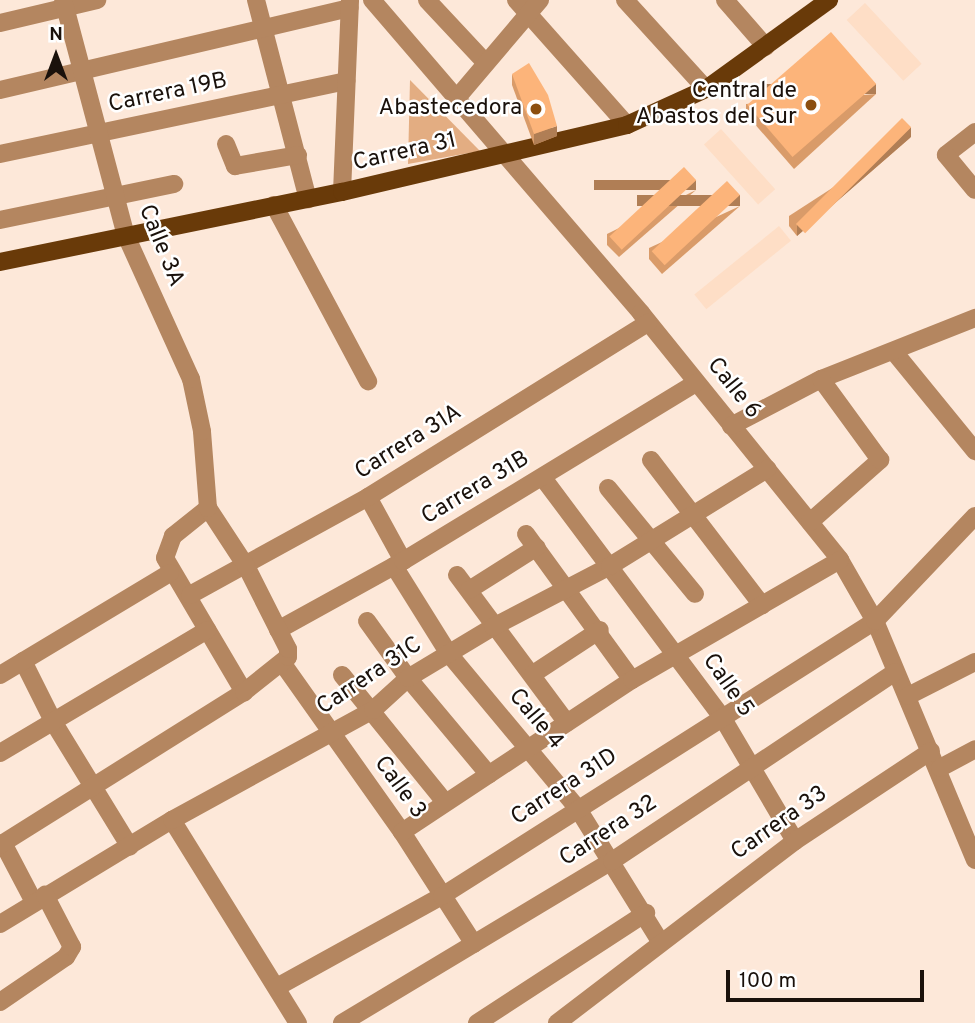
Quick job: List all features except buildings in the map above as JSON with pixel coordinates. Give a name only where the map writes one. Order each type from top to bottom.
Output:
[{"type":"main road","name":"Carrera 31","points":[[0,262],[342,192],[626,125],[706,89],[828,0]]},
{"type":"street","points":[[0,23],[64,4],[97,0]]},
{"type":"street","points":[[257,0],[308,199]]},
{"type":"street","name":"Calle 6","points":[[372,0],[648,323],[840,560],[874,621],[940,768],[973,850]]},
{"type":"street","points":[[427,0],[486,64]]},
{"type":"street","points":[[625,0],[706,89]]},
{"type":"street","points":[[725,0],[766,47]]},
{"type":"street","name":"Calle 3A","points":[[64,4],[126,236],[191,379],[202,431],[208,508]]},
{"type":"street","points":[[0,90],[263,28],[350,4],[342,192]]},
{"type":"street","points":[[456,99],[486,64],[528,5],[626,125]]},
{"type":"street","name":"Carrera 19B","points":[[0,154],[346,81]]},
{"type":"street","points":[[975,132],[946,155],[975,190]]},
{"type":"street","points":[[226,144],[235,166],[298,155]]},
{"type":"street","points":[[0,219],[174,184]]},
{"type":"street","points":[[274,205],[368,381]]},
{"type":"street","points":[[731,426],[821,379],[895,353],[975,318]]},
{"type":"street","name":"Carrera 31A","points":[[190,595],[368,497],[648,323]]},
{"type":"street","points":[[895,353],[975,451]]},
{"type":"street","points":[[810,522],[880,460],[821,379]]},
{"type":"street","name":"Carrera 31B","points":[[278,630],[399,564],[696,383]]},
{"type":"street","points":[[651,460],[762,605]]},
{"type":"street","name":"Carrera 31C","points":[[0,924],[172,820],[373,710],[408,678],[493,627],[610,566],[767,469]]},
{"type":"street","name":"Calle 5","points":[[543,478],[722,717],[795,841]]},
{"type":"street","points":[[608,488],[695,594]]},
{"type":"street","name":"Calle 4","points":[[368,497],[399,564],[449,654],[578,809],[646,913],[660,940]]},
{"type":"street","points":[[0,1002],[66,957],[72,947],[2,844],[244,692],[283,664],[288,649],[246,566],[208,508],[165,546],[170,573],[190,595],[207,630],[244,692]]},
{"type":"street","name":"Carrera 31D","points":[[277,987],[442,895],[874,621],[975,516]]},
{"type":"street","points":[[469,590],[532,541],[600,630],[632,680]]},
{"type":"street","points":[[402,832],[632,680],[677,657],[840,560]]},
{"type":"street","points":[[0,675],[170,573]]},
{"type":"street","points":[[457,575],[493,627],[533,674],[567,723]]},
{"type":"street","points":[[367,621],[408,678],[489,775]]},
{"type":"street","points":[[0,752],[54,723],[207,630]]},
{"type":"street","points":[[533,674],[600,630]]},
{"type":"street","points":[[23,661],[54,723],[130,847]]},
{"type":"street","points":[[908,696],[975,662]]},
{"type":"street","name":"Calle 3","points":[[283,664],[329,735],[402,832],[474,944]]},
{"type":"street","name":"Carrera 32","points":[[342,1023],[612,862],[895,672]]},
{"type":"street","points":[[342,675],[445,802]]},
{"type":"street","points":[[940,768],[975,750]]},
{"type":"street","name":"Carrera 33","points":[[557,1023],[660,940],[795,841],[931,751]]},
{"type":"street","points":[[172,820],[298,1023]]},
{"type":"street","points":[[477,1023],[646,913]]},
{"type":"shaded area","points":[[865,3],[922,64],[903,81],[847,20]]},
{"type":"shaded area","points":[[410,80],[480,151],[408,164]]},
{"type":"shaded area","points":[[721,129],[775,189],[758,205],[704,144]]},
{"type":"shaded area","points":[[779,226],[791,241],[706,309],[694,295]]},
{"type":"place","name":"Central de Abastos del Sur","points":[[811,105]]},
{"type":"place","name":"Abastecedora","points":[[536,109]]}]
